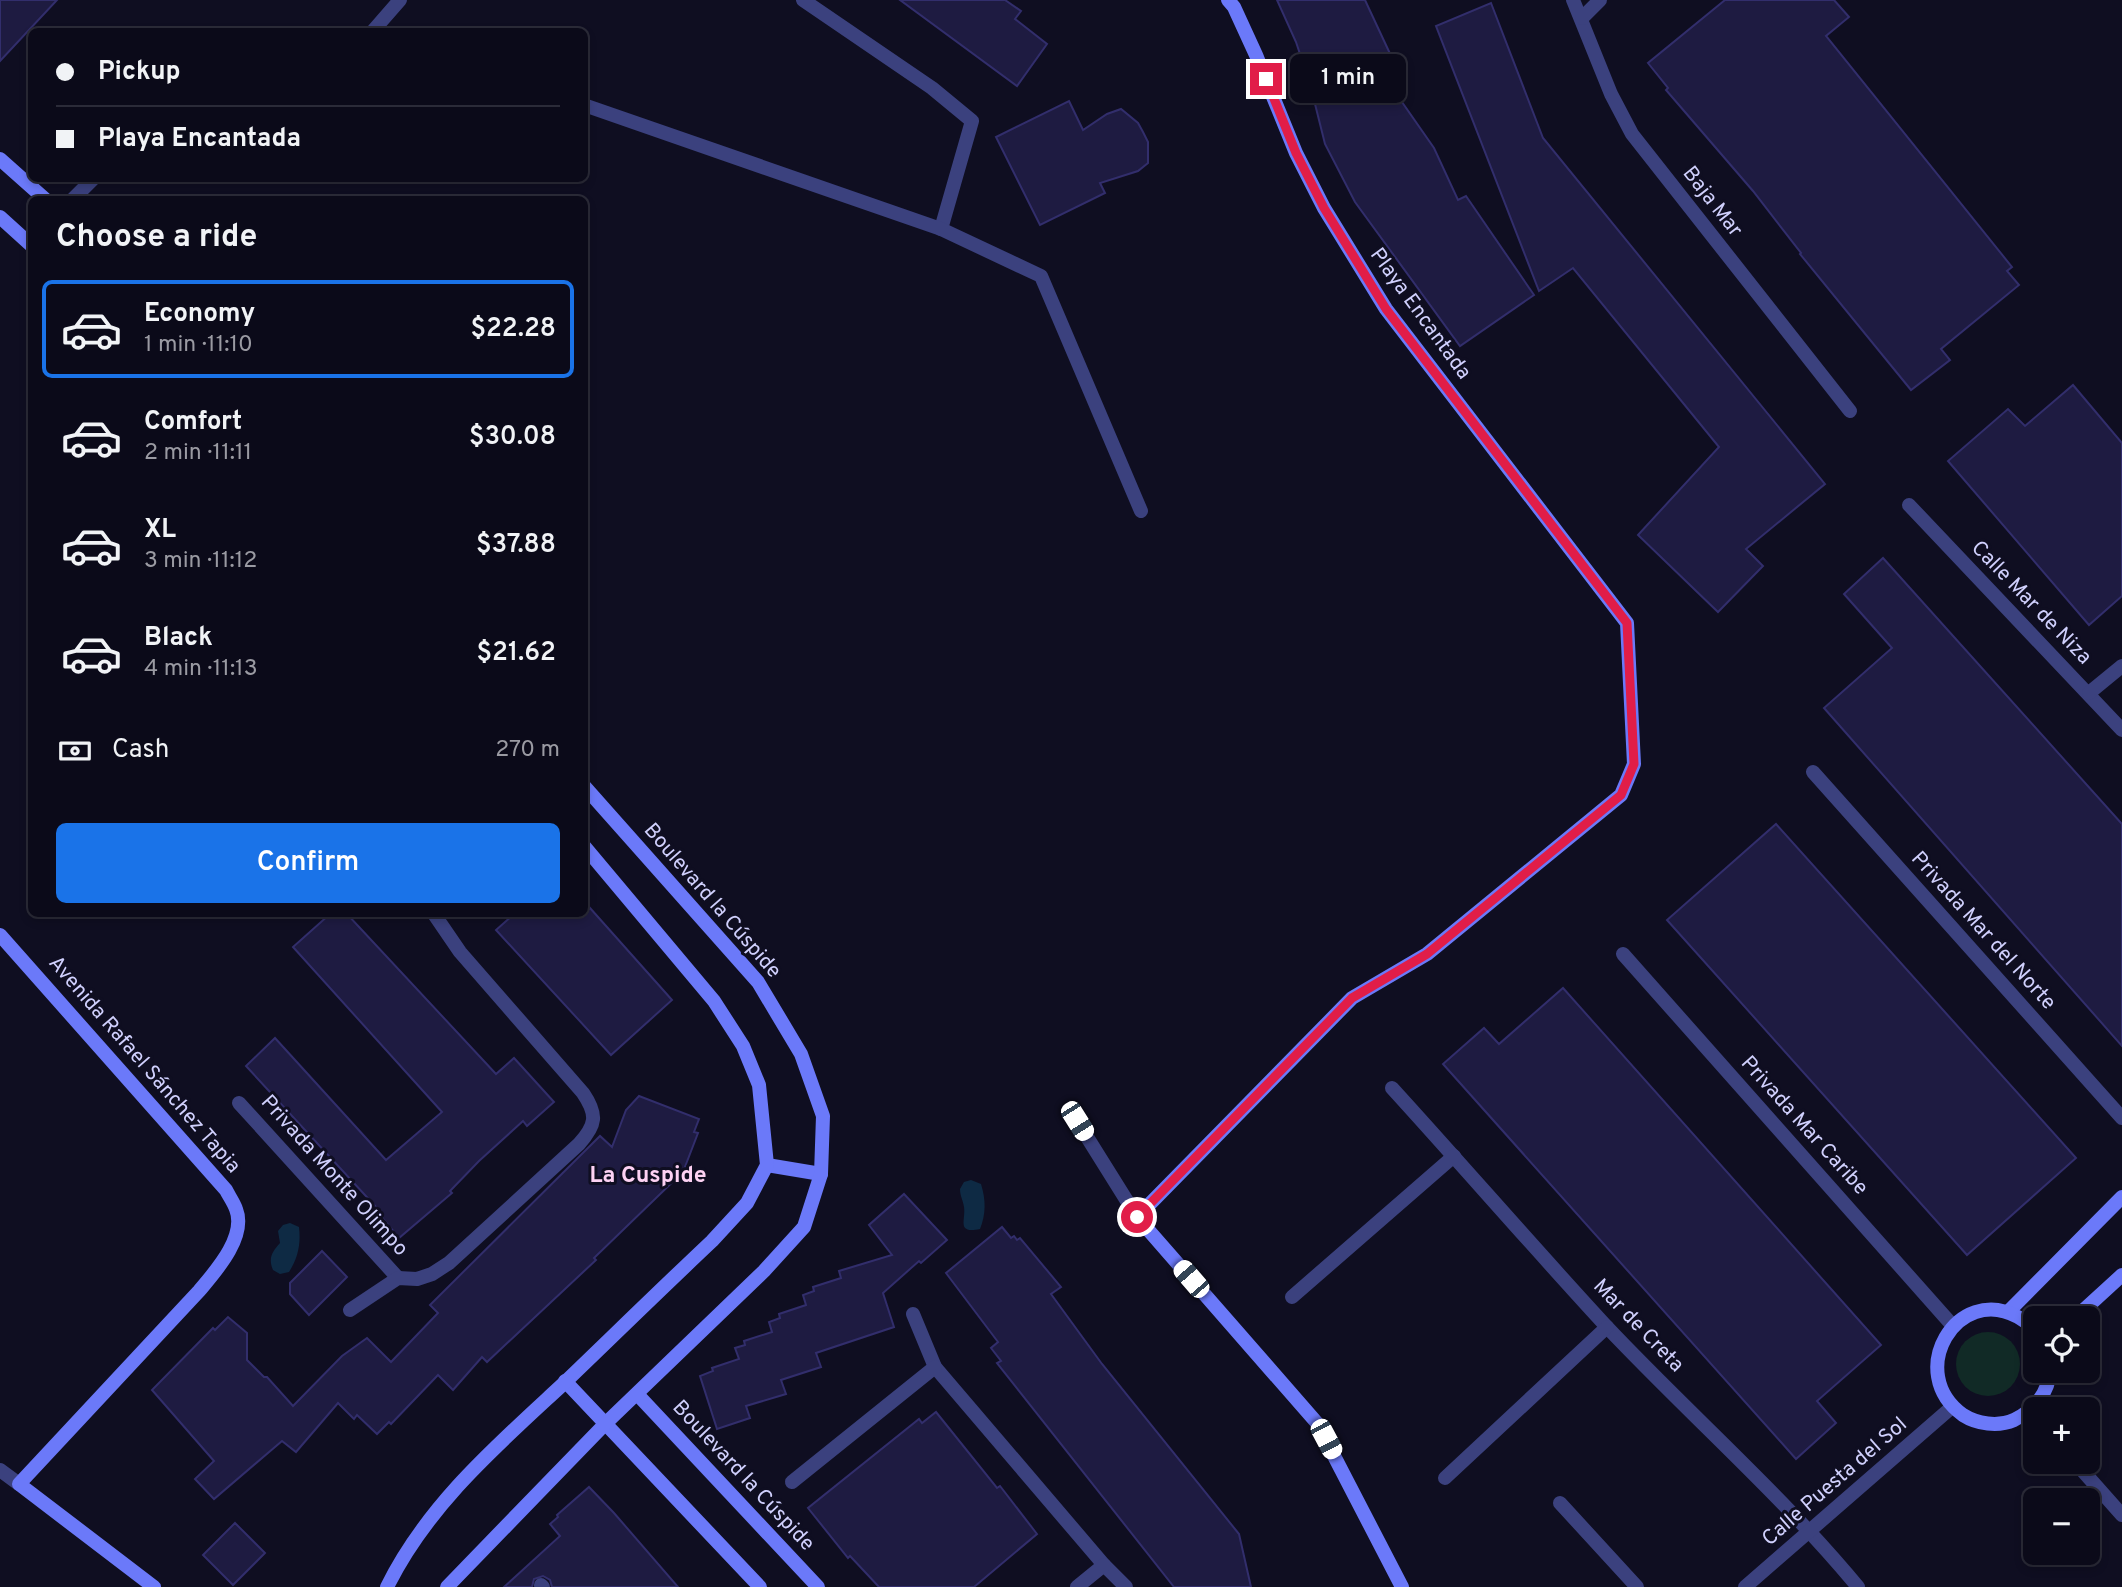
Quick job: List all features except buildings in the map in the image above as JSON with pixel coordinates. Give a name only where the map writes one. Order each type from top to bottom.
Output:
[{"type":"street","points":[[376,28],[400,0]]},
{"type":"street","points":[[803,0],[932,88],[972,121],[941,229]]},
{"type":"street","name":"Playa Encantada","points":[[1137,1217],[1352,998],[1427,954],[1621,795],[1634,764],[1627,623],[1386,309],[1354,260],[1296,153],[1256,55],[1234,7],[1228,0]]},
{"type":"street","name":"Baja Mar","points":[[1573,0],[1611,94],[1632,134],[1850,411]]},
{"type":"street","points":[[1581,18],[1600,0]]},
{"type":"street","points":[[588,106],[941,229],[1041,276],[1141,511]]},
{"type":"street","points":[[0,159],[42,196]]},
{"type":"street","points":[[76,196],[90,182]]},
{"type":"street","points":[[0,217],[28,240]]},
{"type":"street","name":"Calle Mar de Niza","points":[[1909,505],[2122,730]]},
{"type":"street","points":[[2089,693],[2122,666]]},
{"type":"street","name":"Privada Mar del Norte","points":[[1813,772],[2122,1118]]},
{"type":"street","name":"Boulevard la Cúspide","points":[[447,1587],[606,1423],[755,1280],[804,1227],[821,1174],[823,1116],[801,1054],[758,982],[588,791]]},
{"type":"street","points":[[387,1587],[398,1565],[433,1513],[480,1462],[712,1241],[747,1203],[767,1165],[759,1085],[743,1046],[714,1001],[588,851]]},
{"type":"street","name":"Privada Monte Olimpo","points":[[349,1310],[398,1278],[424,1277],[449,1263],[579,1144],[589,1133],[594,1121],[592,1105],[583,1093],[460,952],[436,917]]},
{"type":"street","name":"Avenida Rafael Sánchez Tapia","points":[[0,935],[226,1190],[238,1212],[236,1235],[227,1258],[19,1484]]},
{"type":"street","name":"Privada Mar Caribe","points":[[1623,954],[1953,1326]]},
{"type":"street","name":"Mar de Creta","points":[[1392,1088],[1607,1327],[1836,1560],[1858,1587]]},
{"type":"street","name":"Privada Monte Olimpo","points":[[239,1103],[398,1278]]},
{"type":"street","points":[[1077,1121],[1137,1217],[1317,1423],[1402,1587]]},
{"type":"street","points":[[1292,1297],[1454,1156]]},
{"type":"street","points":[[767,1165],[821,1174]]},
{"type":"street","points":[[2008,1311],[2122,1197]]},
{"type":"street","points":[[2088,1306],[2122,1275]]},
{"type":"street","points":[[2023,1321],[2008,1311],[1988,1310],[1969,1315],[1953,1326],[1940,1345],[1936,1367],[1940,1389],[1952,1407],[1969,1419],[1990,1424],[2023,1418]]},
{"type":"street","points":[[913,1314],[934,1367],[1104,1565],[1126,1587]]},
{"type":"street","points":[[1445,1478],[1607,1327]]},
{"type":"street","points":[[792,1482],[934,1367]]},
{"type":"street","points":[[565,1381],[760,1587]]},
{"type":"street","name":"Boulevard la Cúspide","points":[[637,1394],[818,1587]]},
{"type":"street","name":"Calle Puesta del Sol","points":[[1745,1587],[1952,1407]]},
{"type":"street","points":[[0,1470],[154,1587]]},
{"type":"street","points":[[2086,1474],[2122,1515]]},
{"type":"street","points":[[1560,1503],[1637,1587]]},
{"type":"street","points":[[1077,1587],[1104,1565]]},
{"type":"green space","points":[[1988,1332],[2006,1338],[2014,1346],[2020,1364],[2014,1382],[2006,1390],[1988,1396],[1970,1390],[1962,1382],[1956,1364],[1962,1346],[1970,1338]]},
{"type":"water","points":[[971,1180],[981,1184],[983,1218],[980,1229],[968,1230],[964,1225],[960,1189],[964,1182]]},
{"type":"water","points":[[290,1223],[299,1227],[298,1251],[289,1272],[280,1274],[273,1270],[271,1259],[280,1243],[278,1231],[283,1225]]},
{"type":"district","name":"La Cuspide","points":[[648,1176]]},
{"type":"route","points":[[1137,1217],[1352,998],[1427,954],[1621,795],[1634,764],[1627,623],[1386,309],[1324,208],[1296,153],[1266,79]]}]
